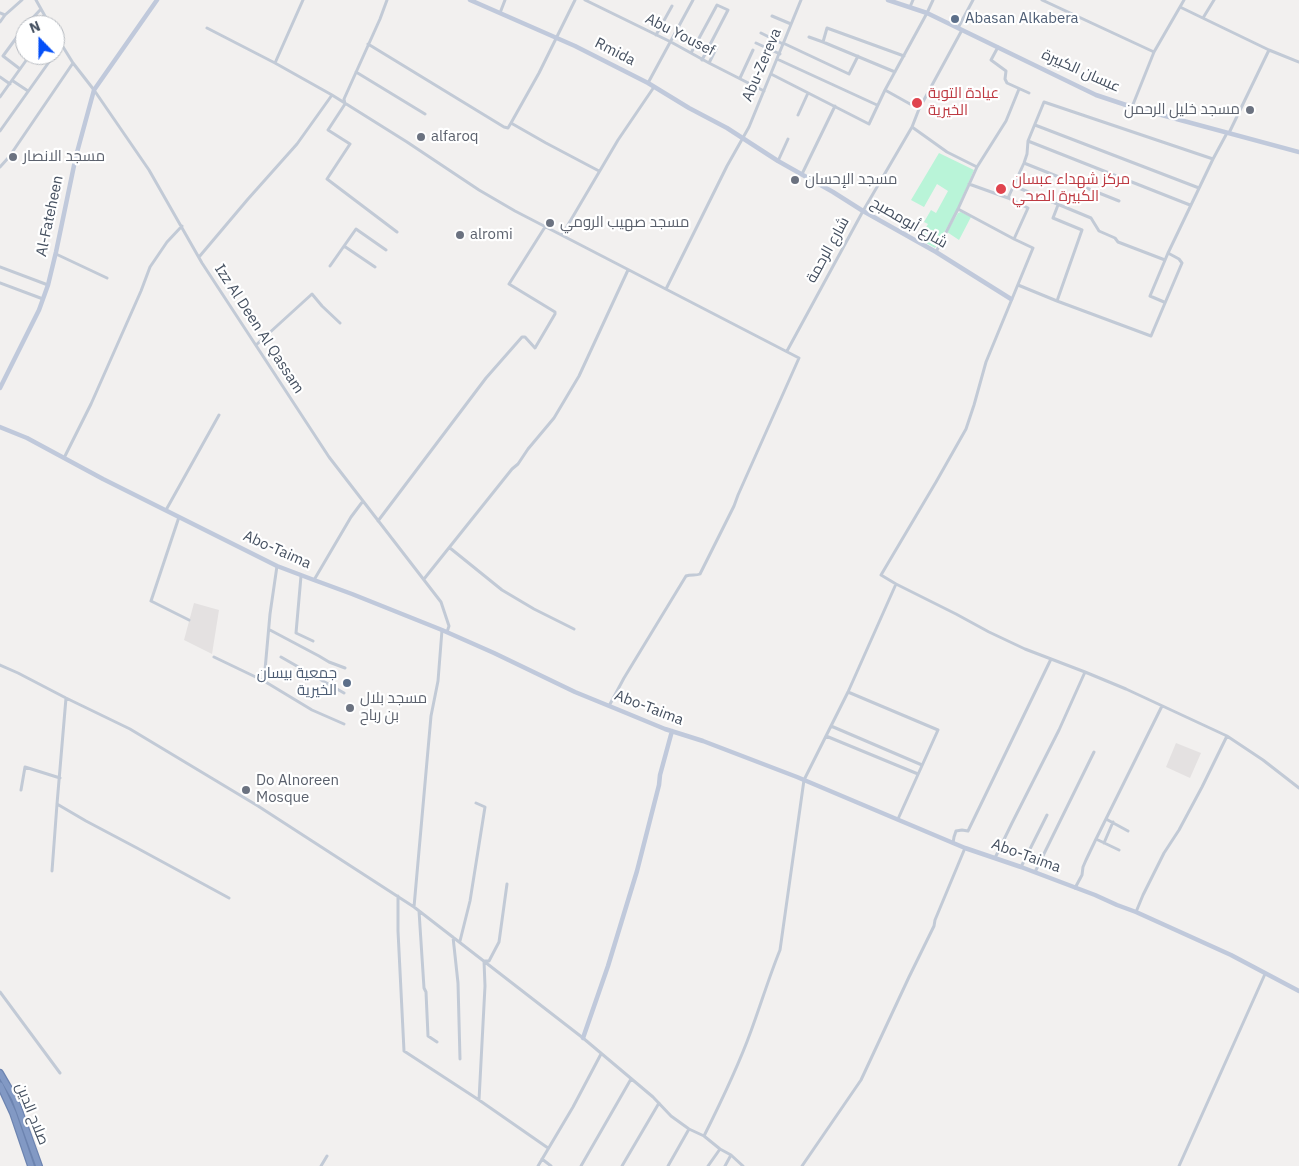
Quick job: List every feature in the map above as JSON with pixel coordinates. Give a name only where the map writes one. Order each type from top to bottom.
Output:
[{"type":"highway","name":"صلاح الدين","points":[[0,1072],[17,1106],[39,1166]]},
{"type":"highway","name":"صلاح الدين","points":[[0,1085],[13,1113],[31,1166]]},
{"type":"street","points":[[0,22],[22,0]]},
{"type":"street","points":[[36,0],[44,15]]},
{"type":"street","name":"Al-Fateheen","points":[[0,388],[39,310],[48,285],[76,156],[94,90],[156,0]]},
{"type":"street","points":[[275,63],[303,0]]},
{"type":"street","points":[[387,0],[344,99],[345,104],[328,130],[350,144],[327,179],[397,232]]},
{"type":"street","name":"Rmida","points":[[470,0],[605,61],[654,86],[743,138]]},
{"type":"street","points":[[500,13],[505,0]]},
{"type":"street","points":[[368,44],[508,128],[575,0]]},
{"type":"street","name":"Abu Yousef","points":[[585,0],[671,42],[764,91]]},
{"type":"street","points":[[648,83],[693,0]]},
{"type":"street","name":"Abu-Zereva","points":[[666,289],[727,166],[743,138],[802,0]]},
{"type":"street","name":"عبسان الكبيرة","points":[[888,0],[897,1],[927,14],[1096,95],[1132,108],[1299,152]]},
{"type":"street","points":[[910,7],[913,0]]},
{"type":"street","points":[[771,74],[869,124],[877,105],[933,0]]},
{"type":"street","name":"شارع الرحمة","points":[[787,350],[863,211],[912,127],[973,0]]},
{"type":"street","points":[[1042,0],[1154,52]]},
{"type":"street","points":[[1132,108],[1154,52],[1184,0]]},
{"type":"street","points":[[1203,18],[1214,0]]},
{"type":"street","points":[[691,53],[717,5],[728,10],[702,60]]},
{"type":"street","points":[[656,35],[672,6]]},
{"type":"street","points":[[1180,6],[1269,50],[1299,62]]},
{"type":"street","points":[[35,15],[40,9]]},
{"type":"street","points":[[0,13],[5,15]]},
{"type":"street","points":[[772,16],[792,24]]},
{"type":"street","points":[[207,28],[332,95],[479,190],[515,211],[787,350],[799,358],[734,506],[700,574],[689,574],[686,576],[609,706]]},
{"type":"street","points":[[823,42],[827,28],[904,56]]},
{"type":"street","points":[[761,33],[849,74],[858,56]]},
{"type":"street","points":[[809,37],[895,72]]},
{"type":"street","points":[[15,40],[3,56],[20,69]]},
{"type":"street","points":[[756,43],[780,54]]},
{"type":"street","points":[[709,63],[717,47]]},
{"type":"street","points":[[998,47],[991,60],[1006,71],[1005,79],[1007,83],[1029,93]]},
{"type":"street","name":"Izz Al Deen Al Qassam","points":[[65,48],[73,63],[149,170],[233,312],[329,457],[441,602],[449,626],[445,631],[431,716],[414,907]]},
{"type":"street","points":[[740,78],[754,50]]},
{"type":"street","points":[[1164,302],[1150,296],[1165,260],[1190,205],[1269,50]]},
{"type":"street","points":[[777,59],[877,105]]},
{"type":"street","points":[[0,167],[9,157],[73,63]]},
{"type":"street","points":[[0,97],[23,65]]},
{"type":"street","points":[[0,131],[46,65]]},
{"type":"street","points":[[356,72],[425,114]]},
{"type":"street","points":[[0,77],[10,84]]},
{"type":"street","points":[[13,81],[28,92]]},
{"type":"street","points":[[562,235],[618,140],[654,86]]},
{"type":"street","points":[[936,252],[958,210],[977,167],[1006,121],[1019,89]]},
{"type":"street","points":[[885,90],[919,109]]},
{"type":"street","points":[[798,116],[808,93]]},
{"type":"street","points":[[199,257],[248,198],[297,144],[332,95]]},
{"type":"street","points":[[1008,198],[1024,163],[1028,141],[1044,102],[1213,159]]},
{"type":"street","points":[[802,174],[834,106]]},
{"type":"street","points":[[511,122],[599,171]]},
{"type":"street","points":[[1035,125],[1199,188]]},
{"type":"street","points":[[912,127],[947,152],[977,167]]},
{"type":"street","name":"شارع أبومصبح","points":[[743,138],[778,161],[936,252],[1011,299]]},
{"type":"street","points":[[778,161],[788,139]]},
{"type":"street","points":[[1028,141],[1190,205]]},
{"type":"street","points":[[1024,163],[1119,201]]},
{"type":"street","points":[[969,184],[1008,198],[1028,208],[1014,238]]},
{"type":"street","points":[[1014,186],[1091,218],[1099,231],[1115,238],[1118,242],[1165,260]]},
{"type":"street","points":[[1080,199],[1086,188]]},
{"type":"street","points":[[1057,301],[1082,230],[1053,218],[1058,205]]},
{"type":"street","points":[[958,210],[1033,248],[986,362],[966,429],[881,575],[1025,649],[1084,672],[1228,736],[1299,788]]},
{"type":"street","points":[[64,458],[91,404],[150,267],[167,242],[182,226]]},
{"type":"street","points":[[378,521],[486,378],[522,336],[526,337],[535,348],[555,314],[555,312],[509,284],[545,227]]},
{"type":"street","points":[[330,266],[356,229],[386,250]]},
{"type":"street","points":[[344,246],[375,267]]},
{"type":"street","points":[[1018,285],[1151,336],[1182,263],[1179,258],[1168,253]]},
{"type":"street","points":[[56,254],[107,278]]},
{"type":"street","points":[[0,266],[48,285]]},
{"type":"street","points":[[424,579],[554,418],[579,376],[628,270]]},
{"type":"street","points":[[0,283],[43,299]]},
{"type":"street","points":[[256,345],[312,294],[340,323]]},
{"type":"street","points":[[166,510],[219,415]]},
{"type":"street","name":"Abo-Taima","points":[[0,427],[27,438],[277,566],[445,631],[609,706],[804,780],[898,818],[965,848],[1021,867],[1136,912],[1231,955],[1299,991]]},
{"type":"street","points":[[314,580],[363,501]]},
{"type":"street","points":[[180,517],[151,602],[189,620]]},
{"type":"street","points":[[450,548],[502,590],[574,629]]},
{"type":"street","points":[[264,681],[277,566]]},
{"type":"street","points":[[301,576],[296,633],[313,641]]},
{"type":"street","points":[[704,1136],[731,1081],[780,950],[804,780],[848,692],[896,584]]},
{"type":"street","points":[[269,630],[329,662],[345,668]]},
{"type":"street","points":[[214,657],[264,681],[312,710],[344,724]]},
{"type":"street","points":[[281,657],[344,693]]},
{"type":"street","points":[[953,843],[956,832],[968,831],[1051,659]]},
{"type":"street","points":[[0,665],[130,729],[192,765],[398,896],[583,1038],[671,1116],[731,1155],[742,1166]]},
{"type":"street","points":[[995,858],[1059,730],[1084,672]]},
{"type":"street","points":[[848,692],[938,730],[898,818]]},
{"type":"street","points":[[52,871],[66,698]]},
{"type":"street","points":[[1075,888],[1096,839],[1162,706]]},
{"type":"street","points":[[831,726],[922,765]]},
{"type":"street","points":[[583,1038],[599,994],[637,871],[672,731]]},
{"type":"street","points":[[826,736],[918,774]]},
{"type":"street","points":[[1136,912],[1164,853],[1199,794],[1228,736]]},
{"type":"street","points":[[1035,873],[1094,752]]},
{"type":"street","points":[[21,790],[25,767],[60,778]]},
{"type":"street","points":[[460,942],[470,901],[485,807],[476,803]]},
{"type":"street","points":[[58,804],[229,898]]},
{"type":"street","points":[[1021,867],[1046,815]]},
{"type":"street","points":[[1106,819],[1128,831]]},
{"type":"street","points":[[1104,843],[1113,822]]},
{"type":"street","points":[[1096,839],[1118,850]]},
{"type":"street","points":[[802,1166],[861,1080],[934,926],[965,848]]},
{"type":"street","points":[[484,961],[489,961],[499,942],[507,884]]},
{"type":"street","points":[[398,896],[404,1050],[548,1148]]},
{"type":"street","points":[[419,911],[428,1036],[437,1042]]},
{"type":"street","points":[[453,937],[458,983],[460,1059]]},
{"type":"street","points":[[479,1100],[485,986],[484,961]]},
{"type":"street","points":[[1179,1166],[1266,974]]},
{"type":"street","points":[[0,992],[60,1073]]},
{"type":"street","points":[[538,1166],[573,1107],[601,1054]]},
{"type":"street","points":[[581,1166],[631,1079]]},
{"type":"street","points":[[622,1166],[658,1103]]},
{"type":"street","points":[[668,1166],[689,1129]]},
{"type":"street","points":[[708,1166],[720,1148]]},
{"type":"street","points":[[725,1166],[731,1155]]},
{"type":"street","points":[[321,1166],[327,1156]]},
{"type":"street","points":[[542,1159],[550,1166]]},
{"type":"shaded area","points":[[194,603],[219,610],[212,654],[184,640]]},
{"type":"shaded area","points":[[1176,743],[1201,753],[1190,778],[1166,767]]},
{"type":"green space","points":[[939,153],[974,170],[956,212],[935,248],[919,239],[928,224],[924,222],[931,210],[936,213],[948,191],[937,184],[924,207],[911,200]]},
{"type":"green space","points":[[961,212],[971,217],[959,240],[947,232],[958,213]]},
{"type":"place","name":"Abasan Alkabera","points":[[955,19]]},
{"type":"place","name":"عيادة التوبة الخيرية","points":[[917,103]]},
{"type":"place","name":"مسجد خليل الرحمن","points":[[1250,110]]},
{"type":"place","name":"alfaroq","points":[[421,137]]},
{"type":"place","name":"مسجد الانصار","points":[[13,157]]},
{"type":"place","name":"مسجد الإحسان","points":[[795,180]]},
{"type":"place","name":"مركز شهداء عبسان الكبيرة الصحي","points":[[1001,189]]},
{"type":"place","name":"مسجد صهيب الرومي","points":[[550,223]]},
{"type":"place","name":"alromi","points":[[460,235]]},
{"type":"place","name":"جمعية بيسان الخيرية","points":[[347,683]]},
{"type":"place","name":"مسجد بلال بن رباح","points":[[350,708]]},
{"type":"place","name":"Do Alnoreen Mosque","points":[[246,790]]}]
